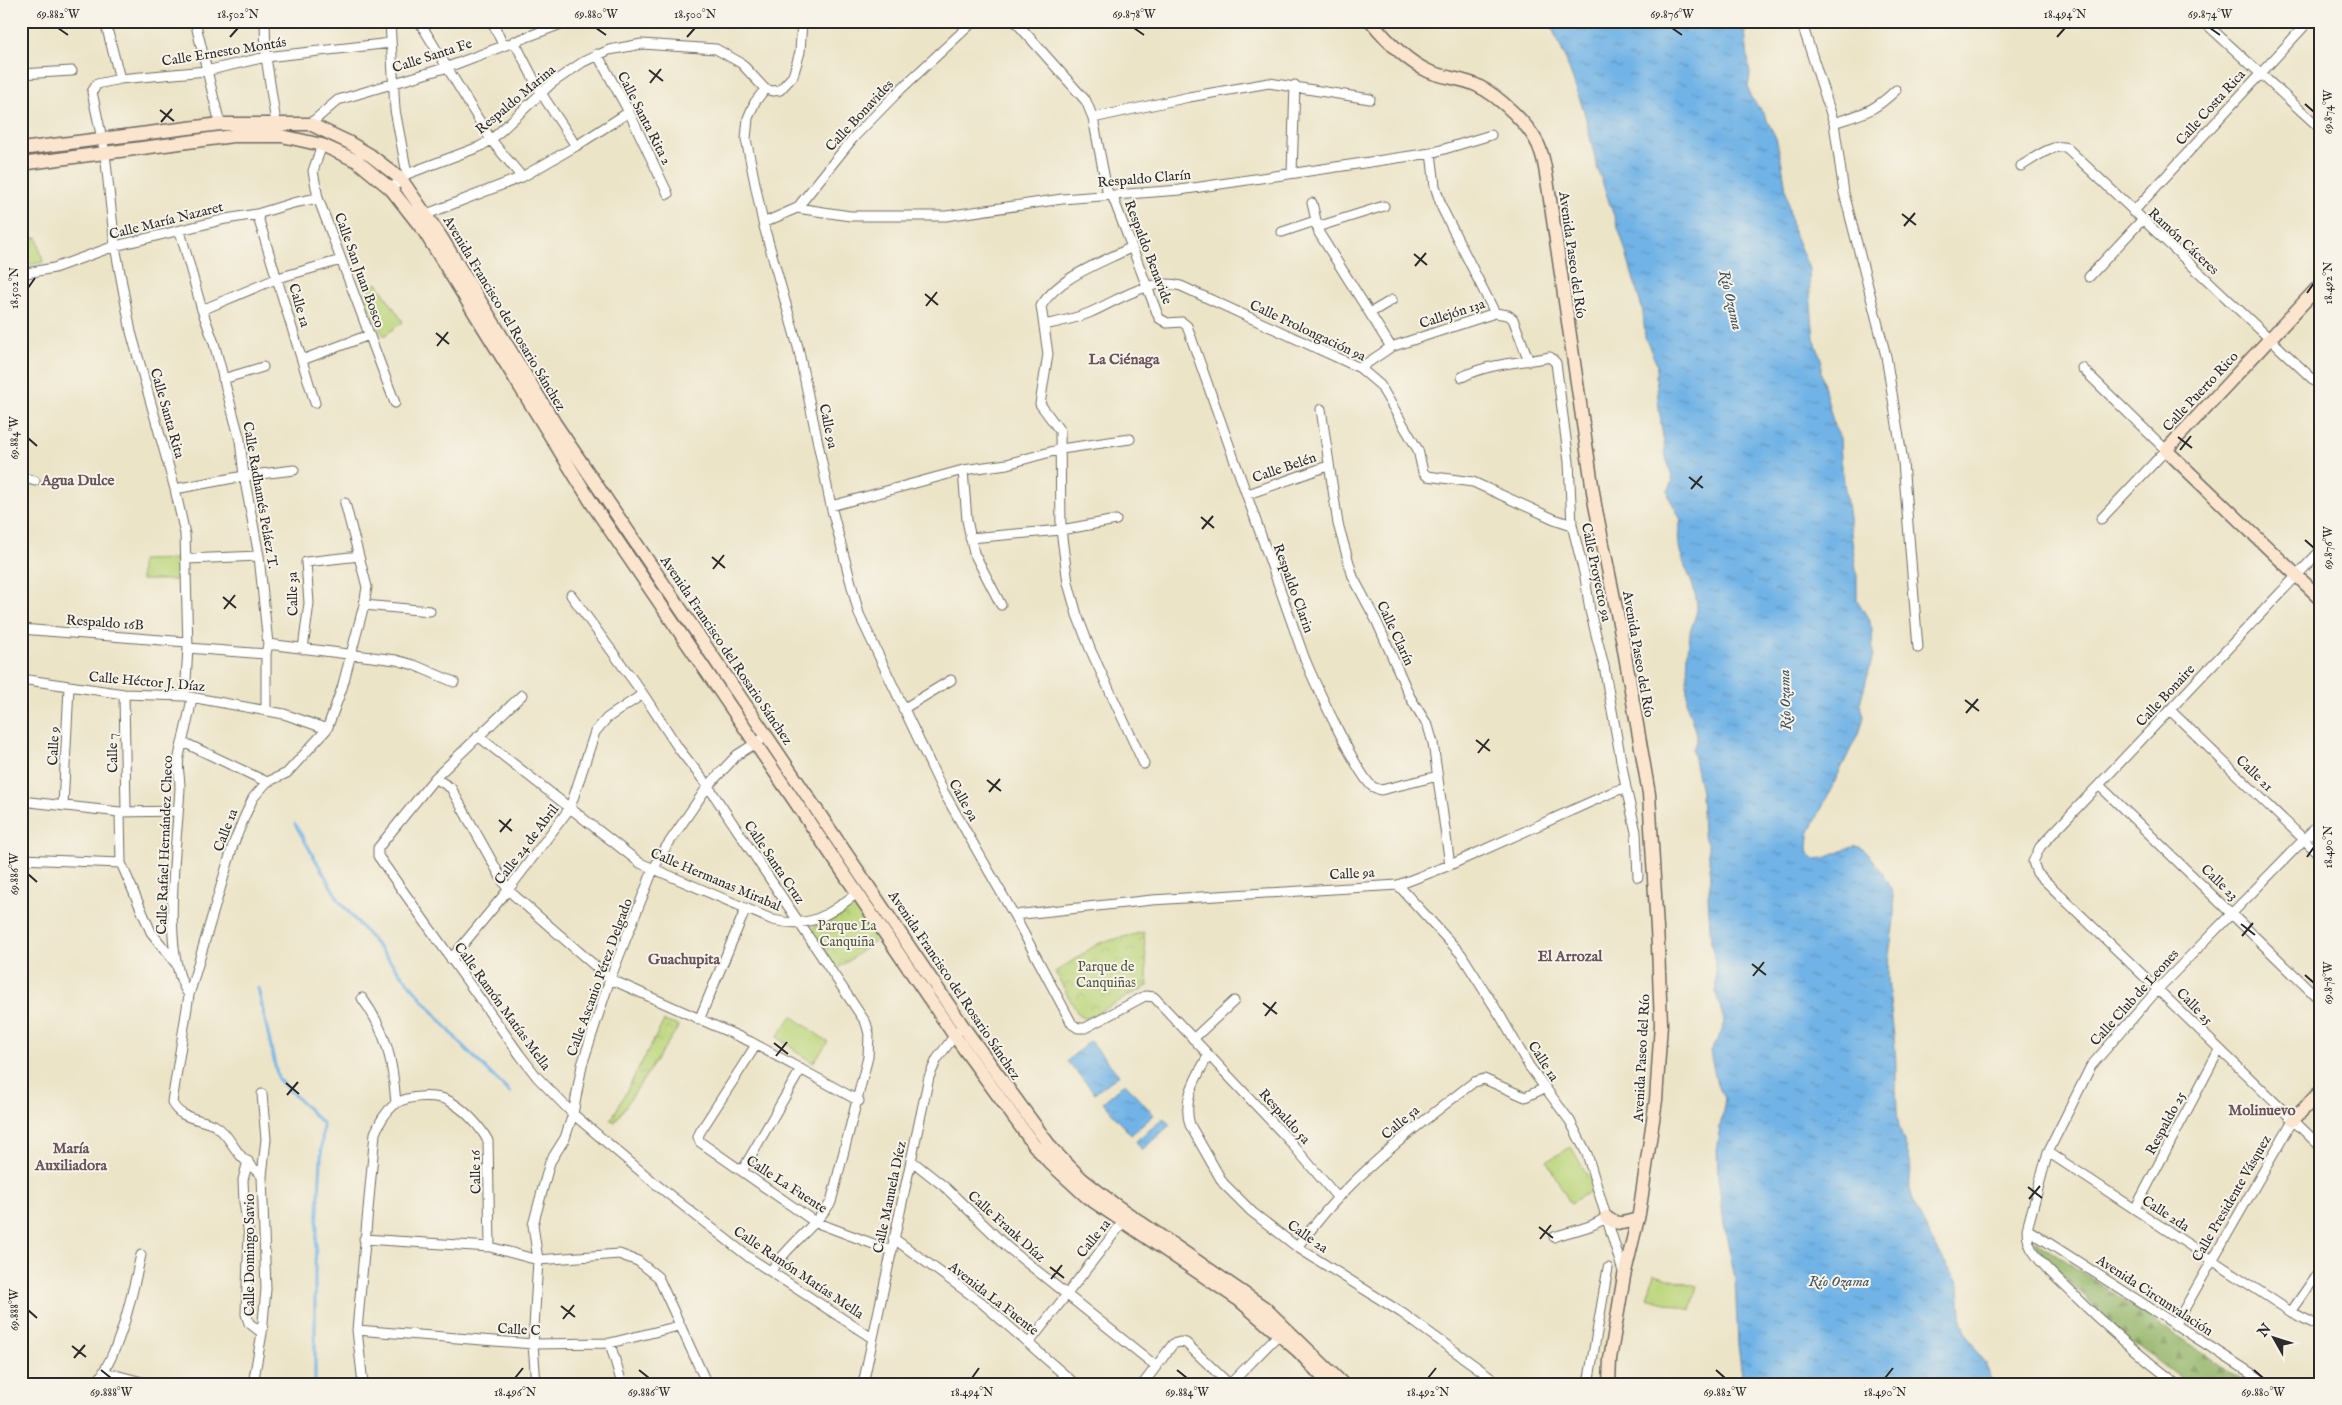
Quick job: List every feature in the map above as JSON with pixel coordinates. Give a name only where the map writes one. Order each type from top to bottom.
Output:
[{"type":"main road","name":"Avenida Paseo del Río","points":[[1371,21],[1398,51],[1428,71],[1475,84],[1491,93],[1529,130],[1541,151],[1595,505],[1622,638],[1649,794],[1658,946],[1661,1024],[1656,1100],[1638,1219],[1624,1276],[1610,1360],[1609,1384]]},
{"type":"main road","name":"Avenida Francisco del Rosario Sánchez","points":[[21,149],[220,124],[310,124],[348,142],[404,176],[549,425],[592,505],[954,1035],[1050,1163],[1087,1197],[1239,1300],[1298,1351],[1329,1384]]},
{"type":"main road","name":"Avenida Francisco del Rosario Sánchez","points":[[21,164],[233,136],[282,136],[322,145],[358,160],[391,189],[424,231],[504,350]]},
{"type":"main road","name":"Calle Puerto Rico","points":[[2166,450],[2321,284]]},
{"type":"main road","name":"Avenida Francisco del Rosario Sánchez","points":[[549,425],[767,736],[963,1025],[1053,1150],[1067,1165],[1114,1204],[1265,1308],[1343,1384]]},
{"type":"main road","points":[[2166,450],[2321,599]]},
{"type":"main road","name":"Calle Presidente Vásquez","points":[[2293,1120],[2321,1091]]},
{"type":"main road","points":[[1606,1217],[1612,1222],[1620,1224],[1638,1219]]},
{"type":"street","points":[[105,21],[120,79]]},
{"type":"street","points":[[195,21],[220,124]]},
{"type":"street","points":[[265,21],[266,57],[276,123]]},
{"type":"street","points":[[390,21],[394,110],[404,176]]},
{"type":"street","points":[[419,21],[491,140],[522,177]]},
{"type":"street","points":[[492,21],[503,45]]},
{"type":"street","points":[[765,89],[780,90],[793,76],[800,52],[802,21]]},
{"type":"street","name":"Calle Bonavides","points":[[763,223],[797,208],[854,137],[901,88],[974,21]]},
{"type":"street","name":"Respaldo Benavide","points":[[1015,21],[1086,101],[1093,118],[1110,195],[1159,318],[1167,323],[1182,322],[1187,326]]},
{"type":"street","points":[[1801,21],[1834,123],[1844,193],[1886,356],[1901,453],[1918,648]]},
{"type":"street","points":[[2203,21],[2321,129]]},
{"type":"street","name":"Calle Costa Rica","points":[[2133,212],[2309,21]]},
{"type":"street","name":"Calle Santa Fe","points":[[310,124],[338,100],[392,82],[448,67],[565,22]]},
{"type":"street","points":[[514,41],[541,93],[576,146]]},
{"type":"street","name":"Calle Ernesto Montás","points":[[103,139],[92,92],[97,84],[120,79],[206,71],[266,57],[391,43]]},
{"type":"street","name":"Respaldo Marina","points":[[391,189],[404,176],[479,147],[491,140],[541,93],[583,62],[609,50],[642,44],[716,49],[741,64],[765,89]]},
{"type":"street","name":"Calle Santa Rita 2","points":[[597,54],[629,112],[668,194]]},
{"type":"street","points":[[21,74],[72,71]]},
{"type":"street","points":[[1093,118],[1188,97],[1269,82],[1370,99]]},
{"type":"street","points":[[1292,173],[1295,85]]},
{"type":"street","name":"Calle 9a","points":[[765,89],[755,102],[748,118],[746,139],[763,223],[798,347],[831,506],[859,614],[902,709],[943,791],[1014,915],[1152,900],[1398,885],[1450,865],[1615,791],[1626,788]]},
{"type":"street","points":[[1834,123],[1866,113],[1878,107],[1896,90]]},
{"type":"street","points":[[427,214],[522,177],[576,146],[629,112]]},
{"type":"street","name":"Respaldo Clarín","points":[[797,208],[850,216],[946,216],[1062,199],[1180,190],[1430,153],[1491,135]]},
{"type":"street","name":"Calle Santa Rita","points":[[103,139],[115,246],[131,332],[175,489],[185,534],[189,697]]},
{"type":"street","name":"Calle San Juan Bosco","points":[[322,145],[313,171],[318,198],[395,403]]},
{"type":"street","name":"Ramón Cáceres","points":[[2021,166],[2054,148],[2062,146],[2321,387]]},
{"type":"street","points":[[1430,153],[1435,186],[1442,208],[1495,313]]},
{"type":"street","name":"Calle María Nazaret","points":[[21,274],[54,268],[115,246],[257,214],[293,203],[318,198]]},
{"type":"street","points":[[1312,203],[1316,224],[1391,347]]},
{"type":"street","points":[[1282,232],[1384,206]]},
{"type":"street","name":"Calle 1a","points":[[257,214],[315,403]]},
{"type":"street","points":[[2089,277],[2142,220]]},
{"type":"street","name":"Calle Radhamés Peláez T.","points":[[180,231],[202,310],[214,343],[222,379],[240,440],[244,476],[259,556],[268,644],[266,654],[266,710]]},
{"type":"street","points":[[1132,247],[1076,275],[1056,289],[1041,306],[1048,354],[1040,404],[1060,431],[1061,530],[1068,583],[1077,615],[1090,651],[1144,764]]},
{"type":"street","points":[[202,310],[278,278],[341,260]]},
{"type":"street","name":"Calle Prolongación 9a","points":[[1044,325],[1066,321],[1160,283],[1181,286],[1360,368],[1380,385],[1418,450],[1424,474],[1473,482],[1554,519],[1572,525]]},
{"type":"street","points":[[1370,313],[1392,300]]},
{"type":"street","name":"Callejón 13a","points":[[1360,368],[1391,347],[1495,313],[1508,315],[1513,319],[1529,361]]},
{"type":"street","name":"Respaldo Clarin","points":[[1187,326],[1248,494],[1258,529],[1308,664],[1320,694],[1366,778],[1372,787],[1381,790],[1438,776]]},
{"type":"street","points":[[302,360],[369,336]]},
{"type":"street","name":"Calle Proyecto 9a","points":[[1529,361],[1550,357],[1554,360],[1569,462],[1572,525],[1604,666],[1636,832],[1638,877]]},
{"type":"street","points":[[1462,377],[1485,367],[1529,361]]},
{"type":"street","points":[[222,379],[263,367]]},
{"type":"street","points":[[2082,368],[2166,450]]},
{"type":"street","name":"Calle Clarín","points":[[1321,410],[1338,524],[1353,577],[1377,622],[1410,697],[1428,726],[1433,743],[1450,865]]},
{"type":"street","points":[[831,506],[963,470],[1007,464],[1061,449],[1130,439]]},
{"type":"street","name":"Calle Puerto Rico","points":[[2101,519],[2166,450]]},
{"type":"street","name":"Calle Belén","points":[[1248,494],[1328,466]]},
{"type":"street","points":[[175,489],[244,476],[294,470]]},
{"type":"street","points":[[963,470],[970,538],[974,553],[1001,605]]},
{"type":"street","points":[[21,477],[36,481]]},
{"type":"street","name":"Calle 1a","points":[[248,1161],[238,1153],[231,1140],[215,1126],[186,1117],[175,1109],[172,1102],[189,995],[233,845],[253,798],[267,782],[287,773],[310,750],[327,729],[342,688],[367,587],[345,503]]},
{"type":"street","points":[[970,538],[1061,530],[1116,520]]},
{"type":"street","name":"Calle Bonaire","points":[[2033,862],[2040,847],[2321,550]]},
{"type":"street","points":[[187,559],[259,556]]},
{"type":"street","name":"Calle 3a","points":[[304,649],[309,603],[306,562],[359,556]]},
{"type":"street","name":"Calle Santa Cruz","points":[[571,595],[643,694],[679,749],[708,786],[866,1023],[869,1034],[868,1057],[831,1202],[824,1214],[784,1252],[771,1271]]},
{"type":"street","points":[[364,605],[430,611]]},
{"type":"street","name":"Respaldo 16B","points":[[21,629],[266,654]]},
{"type":"street","points":[[268,644],[396,660],[414,665],[454,682]]},
{"type":"street","name":"Calle Héctor J. Díaz","points":[[21,679],[124,694],[189,697],[284,714],[327,729]]},
{"type":"street","points":[[902,709],[951,680]]},
{"type":"street","name":"Calle 9","points":[[63,806],[70,687]]},
{"type":"street","name":"Calle 7","points":[[124,694],[121,863],[151,932],[177,965]]},
{"type":"street","name":"Calle 24 de Abril","points":[[451,959],[508,890],[570,808],[594,732],[607,718],[643,694]]},
{"type":"street","name":"Calle Ramón Matías Mella","points":[[522,695],[435,778],[377,852],[520,1055],[537,1077],[574,1114],[701,1220],[771,1271],[872,1338]]},
{"type":"street","name":"Calle Rafael Hernández Checo","points":[[177,965],[172,922],[180,786],[178,759],[183,742],[189,697]]},
{"type":"street","name":"Calle 21","points":[[2170,710],[2321,856]]},
{"type":"street","name":"Calle Hermanas Mirabal","points":[[478,736],[604,837],[653,870],[772,920],[788,923],[824,918],[857,893]]},
{"type":"street","name":"Calle Ascanio Pérez Delgado","points":[[536,1384],[533,1344],[538,1260],[533,1225],[550,1162],[566,1138],[574,1114],[582,1065],[610,979],[653,870],[664,850],[708,786],[737,755],[767,736]]},
{"type":"street","points":[[183,742],[267,782]]},
{"type":"street","points":[[435,778],[451,788],[508,890],[610,979],[756,1045],[858,1101]]},
{"type":"street","name":"Calle 23","points":[[2099,784],[2321,1001]]},
{"type":"street","points":[[21,801],[123,811],[178,811]]},
{"type":"street","name":"Calle Club de Leones","points":[[2027,1229],[2048,1152],[2091,1066],[2158,988],[2321,822]]},
{"type":"street","points":[[21,859],[121,863]]},
{"type":"street","name":"Calle 25","points":[[2033,862],[2037,873],[2321,1147]]},
{"type":"street","name":"Calle 1a","points":[[1398,885],[1461,954],[1529,1066],[1570,1121],[1588,1154],[1624,1276]]},
{"type":"street","points":[[699,1020],[746,908]]},
{"type":"street","name":"Respaldo 5a","points":[[1014,915],[1072,1024],[1078,1028],[1085,1028],[1145,996],[1150,996],[1286,1137],[1338,1198]]},
{"type":"street","points":[[177,965],[183,987],[189,995]]},
{"type":"street","points":[[362,998],[374,1014],[390,1049],[396,1104],[383,1116],[375,1132],[356,1330],[363,1384]]},
{"type":"street","points":[[1193,1039],[1234,1001]]},
{"type":"street","name":"Calle Manuela Díez","points":[[863,1384],[929,1077],[937,1059],[963,1025]]},
{"type":"street","name":"Calle La Fuente","points":[[756,1045],[700,1132],[698,1138],[700,1142],[815,1222],[892,1251]]},
{"type":"street","name":"Respaldo 25","points":[[2135,1209],[2219,1050]]},
{"type":"street","name":"Calle 2a","points":[[1208,1056],[1188,1096],[1187,1114],[1190,1125],[1223,1183],[1252,1212],[1297,1247],[1402,1313],[1500,1384]]},
{"type":"street","points":[[742,1172],[801,1069]]},
{"type":"street","name":"Calle 5a","points":[[1297,1247],[1338,1198],[1406,1134],[1474,1082],[1484,1079],[1525,1097],[1545,1088]]},
{"type":"street","points":[[262,1094],[266,1139],[262,1176]]},
{"type":"street","name":"Calle 16","points":[[396,1104],[409,1099],[428,1097],[450,1101],[482,1129],[488,1141],[490,1248]]},
{"type":"street","name":"Calle Presidente Vásquez","points":[[2175,1325],[2293,1120]]},
{"type":"street","name":"Calle 2da","points":[[2048,1152],[2291,1312],[2321,1327]]},
{"type":"street","points":[[248,1161],[243,1180],[249,1235],[246,1314],[249,1323],[262,1333]]},
{"type":"street","name":"Calle Domingo Savio","points":[[248,1161],[262,1176],[266,1280],[262,1333],[253,1384]]},
{"type":"street","name":"Calle Frank Díaz","points":[[912,1161],[946,1188],[1006,1246],[1156,1366]]},
{"type":"street","points":[[1554,1237],[1574,1229],[1595,1226],[1606,1217]]},
{"type":"street","name":"Calle 1a","points":[[1030,1343],[1123,1222]]},
{"type":"street","points":[[2027,1229],[2027,1239],[2034,1253],[2048,1269],[2098,1320],[2145,1360],[2178,1384]]},
{"type":"street","name":"Avenida Circunvalación","points":[[2027,1229],[2268,1384]]},
{"type":"street","name":"Avenida La Fuente","points":[[893,1238],[981,1302],[1075,1384]]},
{"type":"street","points":[[364,1239],[490,1248],[538,1260],[619,1254],[638,1260],[658,1277],[707,1384]]},
{"type":"street","points":[[96,1384],[104,1372],[127,1314],[142,1255]]},
{"type":"street","points":[[1588,1384],[1608,1268]]},
{"type":"street","points":[[2291,1312],[2321,1269]]},
{"type":"street","name":"Calle C","points":[[356,1330],[533,1344],[610,1343],[679,1326]]},
{"type":"street","points":[[1143,1384],[1173,1344],[1180,1342],[1186,1343],[1230,1384],[1278,1334]]},
{"type":"street","points":[[610,1343],[622,1384]]},
{"type":"street","points":[[104,1372],[150,1384]]},
{"type":"green space","points":[[37,237],[43,262],[21,267],[21,241]]},
{"type":"green space","points":[[377,283],[403,322],[384,336],[360,296]]},
{"type":"green space","points":[[180,559],[180,580],[141,580],[141,560]]},
{"type":"green space","name":"Parque La Canquiña","points":[[859,897],[882,936],[836,970],[811,929]]},
{"type":"green space","name":"Parque de Canquiñas","points":[[1144,932],[1148,986],[1085,1019],[1078,1014],[1055,972],[1099,943]]},
{"type":"green space","points":[[792,1016],[828,1042],[813,1063],[777,1037]]},
{"type":"green space","points":[[664,1021],[679,1026],[615,1122],[611,1120]]},
{"type":"green space","points":[[1571,1147],[1595,1189],[1570,1203],[1547,1161]]},
{"type":"green space","points":[[2034,1240],[2249,1384],[2189,1384],[2125,1337],[2039,1252]]},
{"type":"green space","points":[[1654,1274],[1697,1286],[1691,1310],[1647,1298]]},
{"type":"water","name":"Río Ozama","points":[[1549,21],[1740,21],[1745,31],[1750,75],[1748,87],[1750,96],[1764,114],[1776,138],[1792,228],[1809,269],[1814,338],[1821,359],[1821,373],[1834,426],[1840,438],[1841,459],[1857,577],[1857,600],[1869,620],[1872,630],[1873,656],[1860,703],[1864,716],[1861,728],[1810,832],[1808,848],[1811,856],[1817,859],[1825,858],[1853,847],[1863,849],[1878,866],[1892,892],[1894,923],[1888,965],[1889,984],[1895,1047],[1898,1118],[1910,1162],[1910,1189],[1917,1211],[1944,1261],[1957,1280],[1965,1329],[1994,1384],[1743,1384],[1738,1345],[1735,1279],[1724,1224],[1718,1176],[1717,1145],[1725,1098],[1717,1085],[1710,1052],[1722,1031],[1724,1021],[1716,992],[1715,961],[1711,943],[1708,896],[1711,878],[1708,846],[1703,834],[1701,792],[1692,749],[1695,744],[1696,733],[1687,702],[1688,650],[1697,611],[1696,596],[1681,555],[1678,533],[1681,520],[1669,497],[1668,491],[1673,481],[1666,457],[1659,409],[1657,365],[1645,337],[1643,312],[1622,239],[1598,170],[1584,111],[1564,55]]},
{"type":"water","points":[[1090,1041],[1119,1075],[1095,1093],[1067,1061]]},
{"type":"water","points":[[1125,1083],[1154,1115],[1131,1135],[1103,1102]]},
{"type":"water","points":[[1164,1118],[1170,1125],[1142,1150],[1136,1141]]},
{"type":"waterway","points":[[295,824],[340,902],[459,1042],[510,1093]]},
{"type":"waterway","points":[[258,988],[278,1079],[323,1124],[315,1265],[315,1384]]},
{"type":"district","name":"La Ciénaga","points":[[1124,359]]},
{"type":"district","name":"Agua Dulce","points":[[78,480]]},
{"type":"district","name":"El Arrozal","points":[[1570,956]]},
{"type":"district","name":"Guachupita","points":[[684,959]]},
{"type":"district","name":"Molinuevo","points":[[2262,1110]]},
{"type":"district","name":"María Auxiliadora","points":[[71,1156]]}]
